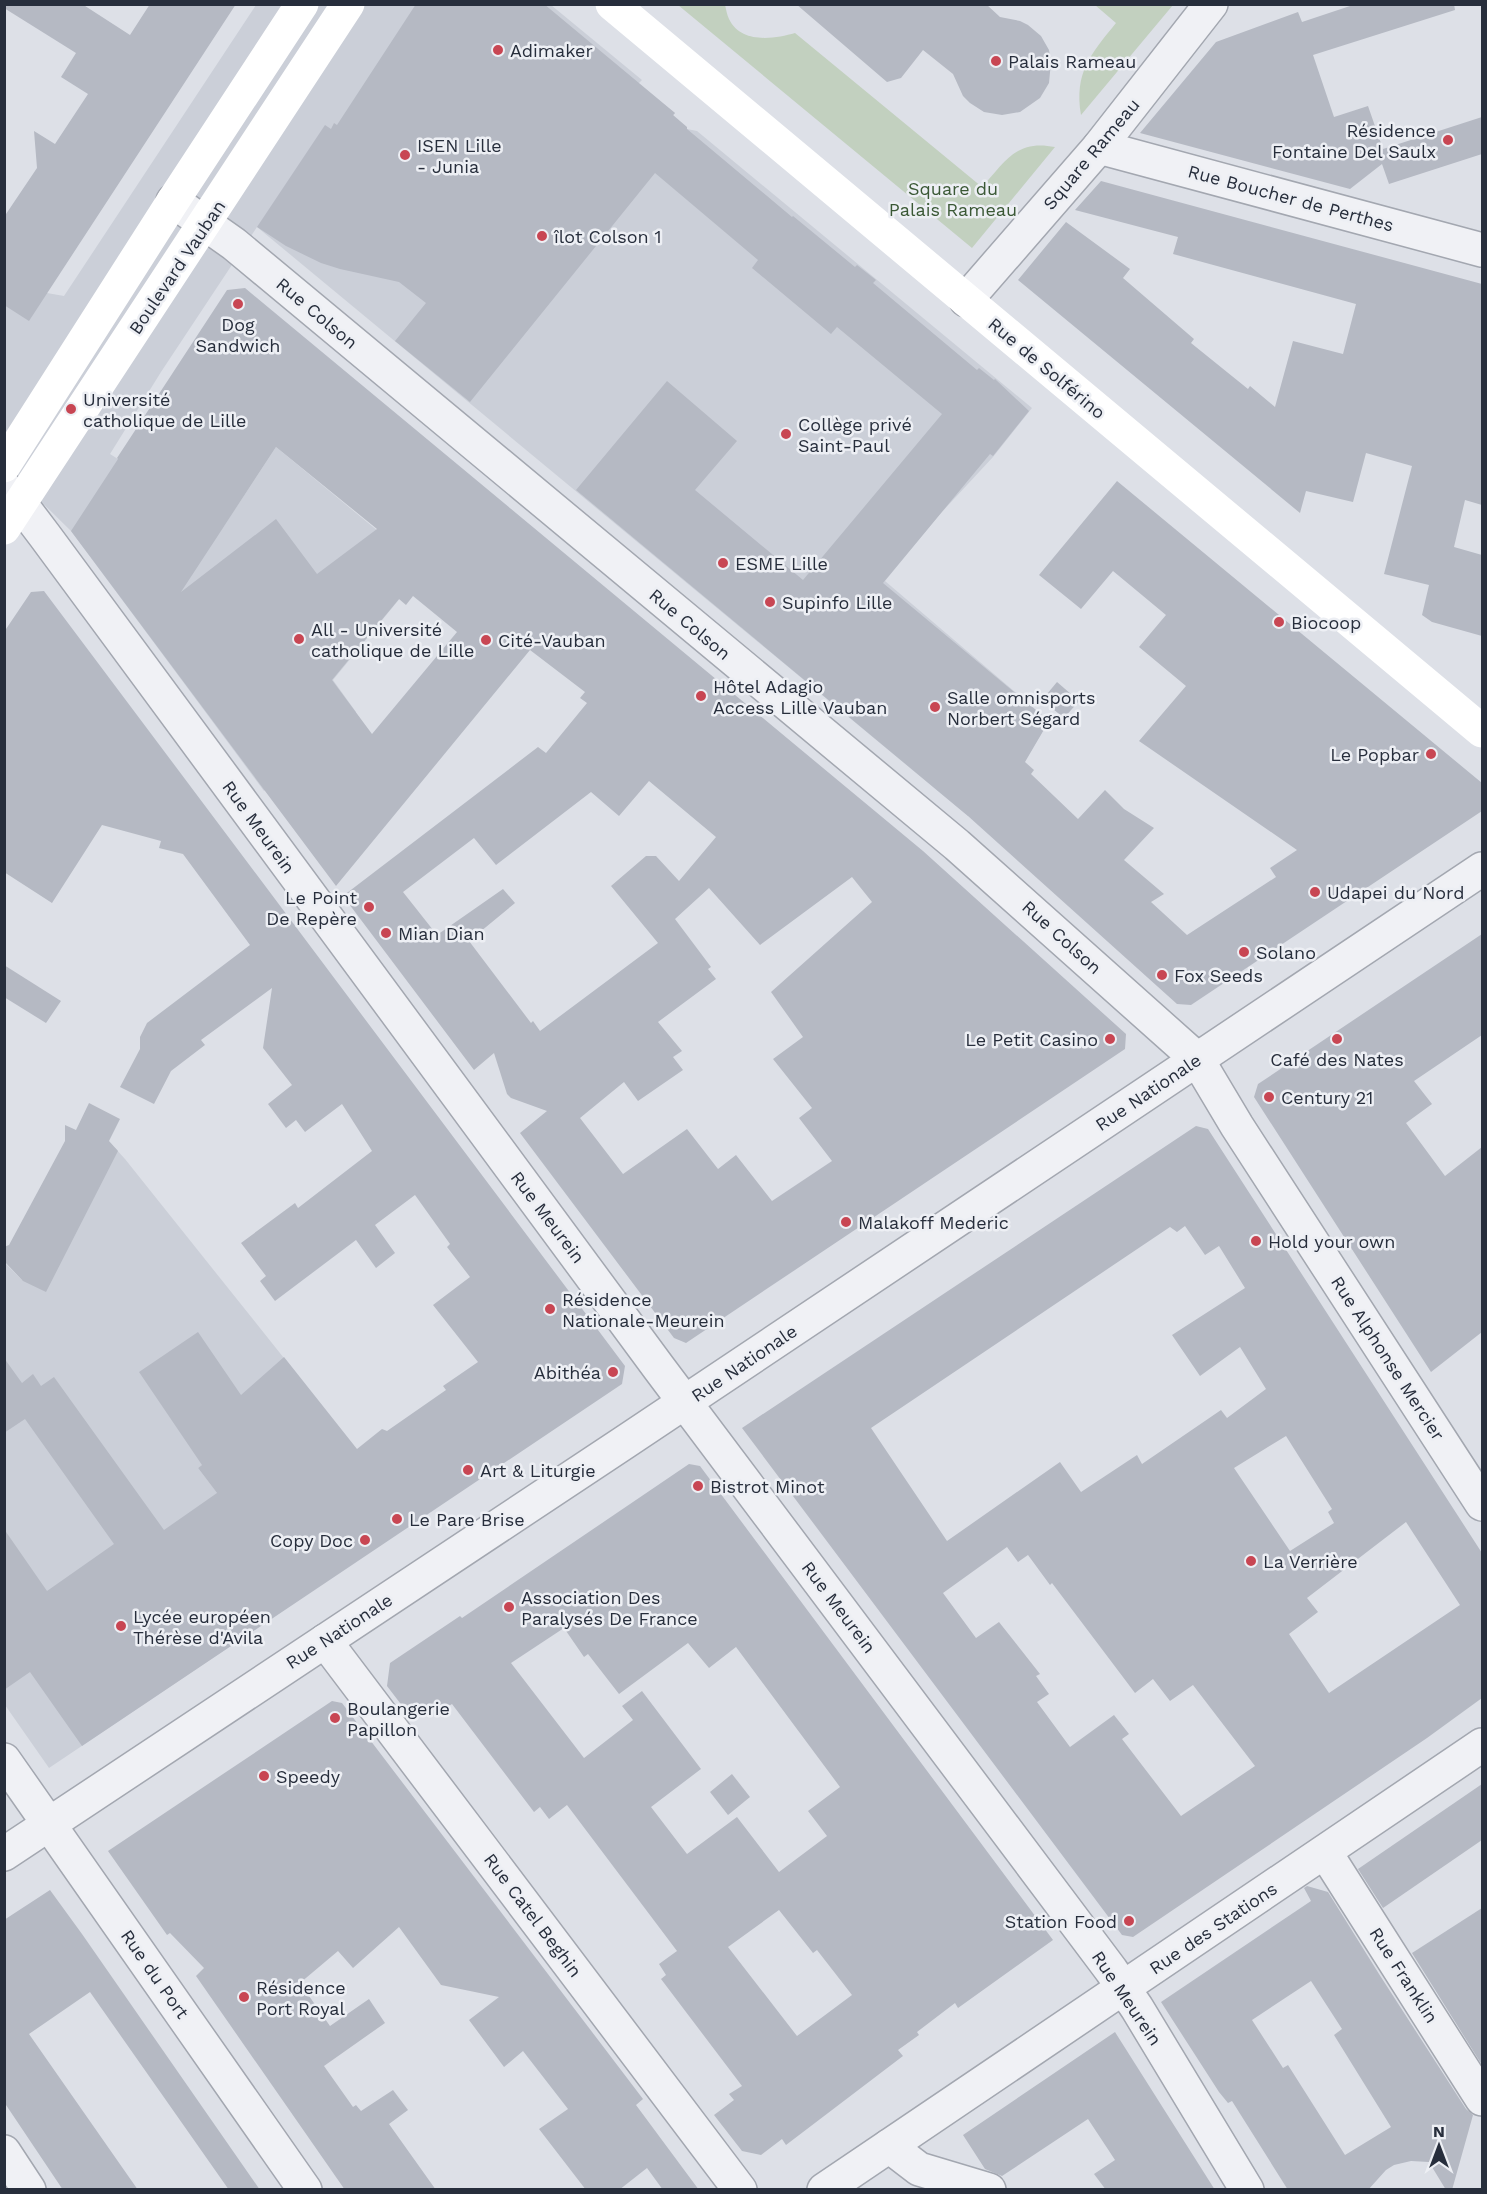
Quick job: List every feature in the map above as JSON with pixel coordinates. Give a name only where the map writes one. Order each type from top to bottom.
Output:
[{"type":"main road","name":"Boulevard Vauban","points":[[4,466],[302,4]]},
{"type":"main road","name":"Boulevard Vauban","points":[[10,506],[205,224],[348,4]]},
{"type":"main road","name":"Rue de Solférino","points":[[612,4],[1482,731]]},
{"type":"street","name":"Square Rameau","points":[[966,300],[1099,147],[1211,4]]},
{"type":"street","name":"Rue Boucher de Perthes","points":[[1099,147],[1482,250]]},
{"type":"street","name":"Rue Colson","points":[[173,201],[234,244],[957,845],[1197,1059]]},
{"type":"street","name":"Rue Meurein","points":[[10,506],[1124,1988],[1247,2190]]},
{"type":"street","name":"Rue Nationale","points":[[4,1854],[1482,869]]},
{"type":"street","name":"Rue Alphonse Mercier","points":[[1197,1059],[1244,1136],[1482,1504]]},
{"type":"street","name":"Rue Catel Beghin","points":[[325,1641],[740,2190]]},
{"type":"street","name":"Rue des Stations","points":[[824,2190],[1482,1745]]},
{"type":"street","name":"Rue du Port","points":[[4,1760],[305,2190]]},
{"type":"street","name":"Rue Franklin","points":[[1325,1852],[1482,2099]]},
{"type":"street","points":[[889,2146],[919,2169],[989,2190]]},
{"type":"street","points":[[4,2152],[29,2190]]},
{"type":"shaded area","name":"Université catholique de Lille","points":[[256,5],[551,5],[642,80],[637,85],[675,113],[673,116],[687,129],[697,131],[1032,408],[993,457],[940,514],[885,581],[1049,721],[1020,769],[968,816],[257,227],[110,454],[224,526],[276,447],[424,569],[333,680],[356,712],[264,791],[71,531],[5,466],[4,264],[47,293],[64,296]]},
{"type":"shaded area","points":[[96,1139],[115,1148],[125,1159],[311,1392],[198,1468],[299,1600],[49,1768],[5,1705],[4,1262],[22,1280]]},
{"type":"green space","name":"Square du Palais Rameau","points":[[678,5],[725,5],[734,27],[750,36],[768,38],[795,33],[982,187],[1005,161],[1021,150],[1030,146],[1055,147],[972,248]]},
{"type":"green space","points":[[1095,5],[1173,5],[1081,115],[1080,87],[1086,64],[1116,23]]},
{"type":"building","points":[[4,4],[82,4],[130,35],[150,4],[236,4],[29,321],[4,305],[4,217],[37,168],[34,131],[55,144],[88,94],[61,77],[76,53],[4,8]]},
{"type":"building","points":[[416,4],[544,4],[675,113],[673,115],[687,129],[792,217],[855,267],[857,265],[876,280],[873,283],[977,370],[979,368],[995,379],[1029,411],[993,456],[990,454],[883,583],[1049,721],[1025,762],[1034,770],[1031,774],[1078,819],[1105,790],[1124,809],[1154,828],[1124,860],[1164,894],[1151,902],[1187,935],[1276,877],[1270,868],[1297,850],[1139,741],[1186,686],[1139,647],[1166,615],[1113,571],[1081,609],[1039,575],[1117,481],[1482,783],[1482,811],[1191,1005],[1177,1004],[968,816],[576,490],[667,381],[737,441],[695,490],[803,580],[942,414],[837,327],[831,334],[752,268],[758,260],[655,173],[470,402],[395,341],[426,303],[399,282],[321,263],[286,246],[257,227],[325,125],[331,129],[334,123],[337,125]]},
{"type":"building","name":"Palais Rameau","points":[[796,4],[986,4],[1000,17],[1020,21],[1041,36],[1049,50],[1051,62],[1049,83],[1040,98],[1020,112],[1002,115],[984,112],[970,103],[963,96],[953,74],[923,50],[901,78],[887,82]]},
{"type":"building","points":[[1356,4],[1454,4],[1455,10],[1313,55],[1334,117],[1368,106],[1383,149],[1482,117],[1482,154],[1389,184],[1382,164],[1350,189],[1140,133],[1216,42],[1298,12],[1302,22]]},
{"type":"building","points":[[1101,181],[1482,284],[1482,505],[1465,500],[1454,547],[1482,555],[1482,636],[1432,622],[1422,615],[1429,585],[1384,574],[1412,466],[1366,453],[1353,502],[1306,491],[1300,513],[1018,280],[1066,222],[1130,269],[1123,278],[1194,339],[1191,343],[1248,389],[1250,386],[1275,407],[1293,341],[1343,354],[1356,304],[1173,254],[1178,237],[1075,210]]},
{"type":"building","points":[[245,288],[923,851],[1126,1034],[1125,1049],[686,1343],[674,1338],[520,1133],[547,1111],[511,1098],[507,1094],[494,1053],[474,1070],[343,896],[538,747],[546,753],[587,703],[580,698],[585,692],[530,650],[336,886],[71,531],[227,290]],"holes":[[[276,447],[377,529],[317,574],[276,519],[181,592]],[[413,596],[457,632],[372,734],[332,680],[399,599],[406,605]],[[649,781],[716,837],[679,881],[656,856],[646,856],[611,886],[658,943],[540,1031],[533,1021],[531,1023],[469,941],[515,903],[503,889],[437,935],[403,892],[474,838],[496,865],[591,792],[619,816]],[[852,877],[872,902],[771,992],[803,1037],[773,1059],[812,1108],[799,1118],[832,1161],[772,1201],[736,1155],[718,1169],[687,1129],[623,1174],[580,1118],[624,1082],[638,1101],[683,1070],[673,1057],[682,1051],[658,1022],[716,979],[708,969],[711,967],[675,919],[709,888],[760,945]]]},
{"type":"building","points":[[44,591],[625,1366],[622,1384],[82,1746],[30,1672],[4,1690],[4,1529],[47,1591],[114,1544],[25,1419],[4,1433],[4,1358],[22,1383],[33,1374],[41,1386],[54,1377],[164,1530],[217,1493],[198,1468],[202,1465],[139,1372],[198,1332],[241,1395],[284,1357],[357,1449],[382,1429],[387,1431],[446,1390],[443,1386],[478,1362],[433,1305],[470,1277],[447,1247],[450,1244],[415,1195],[375,1225],[395,1253],[376,1268],[356,1240],[275,1301],[260,1281],[266,1276],[241,1243],[295,1203],[298,1208],[372,1151],[342,1104],[305,1132],[296,1120],[286,1128],[268,1104],[292,1085],[263,1048],[272,988],[201,1040],[205,1045],[171,1071],[154,1104],[120,1087],[140,1049],[140,1037],[147,1023],[250,945],[183,854],[159,848],[161,841],[102,825],[52,903],[4,872],[4,632],[31,592]]},
{"type":"building","points":[[1057,682],[1079,701],[1064,718],[1042,700]]},
{"type":"building","points":[[1482,934],[1482,1035],[1414,1081],[1432,1104],[1406,1123],[1445,1176],[1482,1147],[1482,1332],[1431,1372],[1254,1097],[1258,1084]]},
{"type":"building","points":[[4,965],[61,1001],[46,1023],[4,997]]},
{"type":"building","points":[[89,1103],[120,1119],[109,1141],[118,1151],[46,1292],[23,1281],[4,1261],[4,1247],[9,1245],[65,1141],[65,1125],[76,1130]]},
{"type":"building","points":[[1196,1126],[1208,1129],[1482,1553],[1482,1698],[1427,1738],[1133,1937],[1122,1935],[742,1428]],"holes":[[[1185,1226],[1205,1255],[1219,1246],[1245,1288],[1172,1335],[1200,1376],[1240,1347],[1266,1389],[1227,1418],[1221,1410],[1142,1464],[1137,1455],[1081,1492],[1060,1462],[947,1541],[871,1428],[1170,1227],[1177,1232]],[[1286,1436],[1332,1509],[1328,1512],[1334,1523],[1290,1551],[1234,1468]],[[1406,1522],[1460,1605],[1329,1693],[1289,1634],[1318,1612],[1307,1598]],[[1007,1547],[1018,1562],[1028,1555],[1050,1585],[1052,1583],[1135,1693],[1153,1679],[1170,1701],[1193,1685],[1255,1766],[1181,1816],[1122,1739],[1129,1734],[1114,1715],[1070,1747],[1037,1702],[1049,1694],[1036,1676],[1040,1674],[999,1622],[976,1638],[943,1593]]]},
{"type":"building","points":[[689,1464],[700,1466],[1053,1940],[958,2008],[955,2003],[917,2032],[919,2035],[898,2050],[903,2056],[786,2145],[782,2139],[761,2155],[742,2151],[714,2115],[734,2100],[729,2094],[742,2086],[661,1979],[666,1975],[659,1964],[677,1951],[567,1805],[549,1819],[540,1807],[534,1812],[452,1704],[439,1712],[433,1706],[413,1720],[387,1686],[390,1663],[460,1616],[462,1618]],"holes":[[[564,1628],[584,1657],[588,1654],[619,1694],[688,1643],[709,1668],[736,1647],[840,1787],[808,1811],[827,1836],[779,1872],[737,1817],[687,1854],[651,1807],[701,1769],[642,1691],[622,1706],[633,1720],[584,1758],[511,1663]],[[779,1910],[813,1953],[817,1950],[852,1995],[797,2036],[728,1947]]]},
{"type":"building","points":[[332,1701],[342,1703],[643,2099],[636,2105],[699,2190],[663,2190],[647,2168],[619,2190],[586,2190],[539,2129],[568,2109],[523,2051],[504,2067],[469,2020],[499,1997],[441,1985],[399,1927],[353,1968],[338,1951],[300,1983],[330,2026],[369,1999],[385,2023],[324,2066],[353,2107],[356,2105],[361,2111],[393,2090],[408,2110],[389,2124],[436,2190],[345,2190],[196,1976],[204,1968],[170,1933],[167,1935],[108,1851]]},
{"type":"building","points":[[732,1774],[750,1797],[728,1815],[710,1792]]},
{"type":"building","points":[[1482,1784],[1482,1840],[1383,1908],[1358,1869]]},
{"type":"building","points":[[1307,1886],[1328,1892],[1466,2109],[1473,2115],[1452,2190],[1446,2190],[1429,2162],[1411,2161],[1394,2165],[1386,2170],[1368,2190],[1288,2190],[1232,2101],[1228,2103],[1219,2092],[1161,2002],[1311,1901],[1304,1888]],"holes":[[[1311,1981],[1342,2029],[1334,2035],[1391,2127],[1345,2155],[1288,2065],[1283,2068],[1252,2020]]]},
{"type":"building","points":[[50,1890],[260,2190],[229,2190],[90,1992],[29,2034],[138,2190],[63,2190],[4,2102],[4,1920]]},
{"type":"building","points":[[1482,1908],[1482,2065],[1412,1953]]},
{"type":"building","points":[[1115,2032],[1215,2190],[1106,2190],[1094,2174],[1115,2160],[1088,2119],[1002,2176],[985,2169],[963,2135]]},
{"type":"place","name":"Adimaker","points":[[498,50]]},
{"type":"place","name":"Palais Rameau","points":[[996,61]]},
{"type":"place","name":"Résidence Fontaine Del Saulx","points":[[1448,140]]},
{"type":"place","name":"ISEN Lille - Junia","points":[[405,155]]},
{"type":"place","name":"îlot Colson 1","points":[[542,236]]},
{"type":"place","name":"Dog Sandwich","points":[[238,304]]},
{"type":"place","name":"Université catholique de Lille","points":[[71,409]]},
{"type":"place","name":"Collège privé Saint-Paul","points":[[786,434]]},
{"type":"place","name":"ESME Lille","points":[[723,563]]},
{"type":"place","name":"Supinfo Lille","points":[[770,602]]},
{"type":"place","name":"Biocoop","points":[[1279,622]]},
{"type":"place","name":"All - Université catholique de Lille","points":[[299,639]]},
{"type":"place","name":"Cité-Vauban","points":[[486,640]]},
{"type":"place","name":"Hôtel Adagio Access Lille Vauban","points":[[701,696]]},
{"type":"place","name":"Salle omnisports Norbert Ségard","points":[[935,707]]},
{"type":"place","name":"Le Popbar","points":[[1431,754]]},
{"type":"place","name":"Udapei du Nord","points":[[1315,892]]},
{"type":"place","name":"Le Point De Repère","points":[[369,907]]},
{"type":"place","name":"Mian Dian","points":[[386,933]]},
{"type":"place","name":"Solano","points":[[1244,952]]},
{"type":"place","name":"Fox Seeds","points":[[1162,975]]},
{"type":"place","name":"Le Petit Casino","points":[[1110,1039]]},
{"type":"place","name":"Café des Nates","points":[[1337,1039]]},
{"type":"place","name":"Century 21","points":[[1269,1097]]},
{"type":"place","name":"Malakoff Mederic","points":[[846,1222]]},
{"type":"place","name":"Hold your own","points":[[1256,1241]]},
{"type":"place","name":"Résidence Nationale-Meurein","points":[[550,1309]]},
{"type":"place","name":"Abithéa","points":[[613,1372]]},
{"type":"place","name":"Art & Liturgie","points":[[468,1470]]},
{"type":"place","name":"Bistrot Minot","points":[[698,1486]]},
{"type":"place","name":"Le Pare Brise","points":[[397,1519]]},
{"type":"place","name":"Copy Doc","points":[[365,1540]]},
{"type":"place","name":"La Verrière","points":[[1251,1561]]},
{"type":"place","name":"Association Des Paralysés De France","points":[[509,1607]]},
{"type":"place","name":"Lycée européen Thérèse d'Avila","points":[[121,1626]]},
{"type":"place","name":"Boulangerie Papillon","points":[[335,1718]]},
{"type":"place","name":"Speedy","points":[[264,1776]]},
{"type":"place","name":"Station Food","points":[[1129,1921]]},
{"type":"place","name":"Résidence Port Royal","points":[[244,1997]]}]
